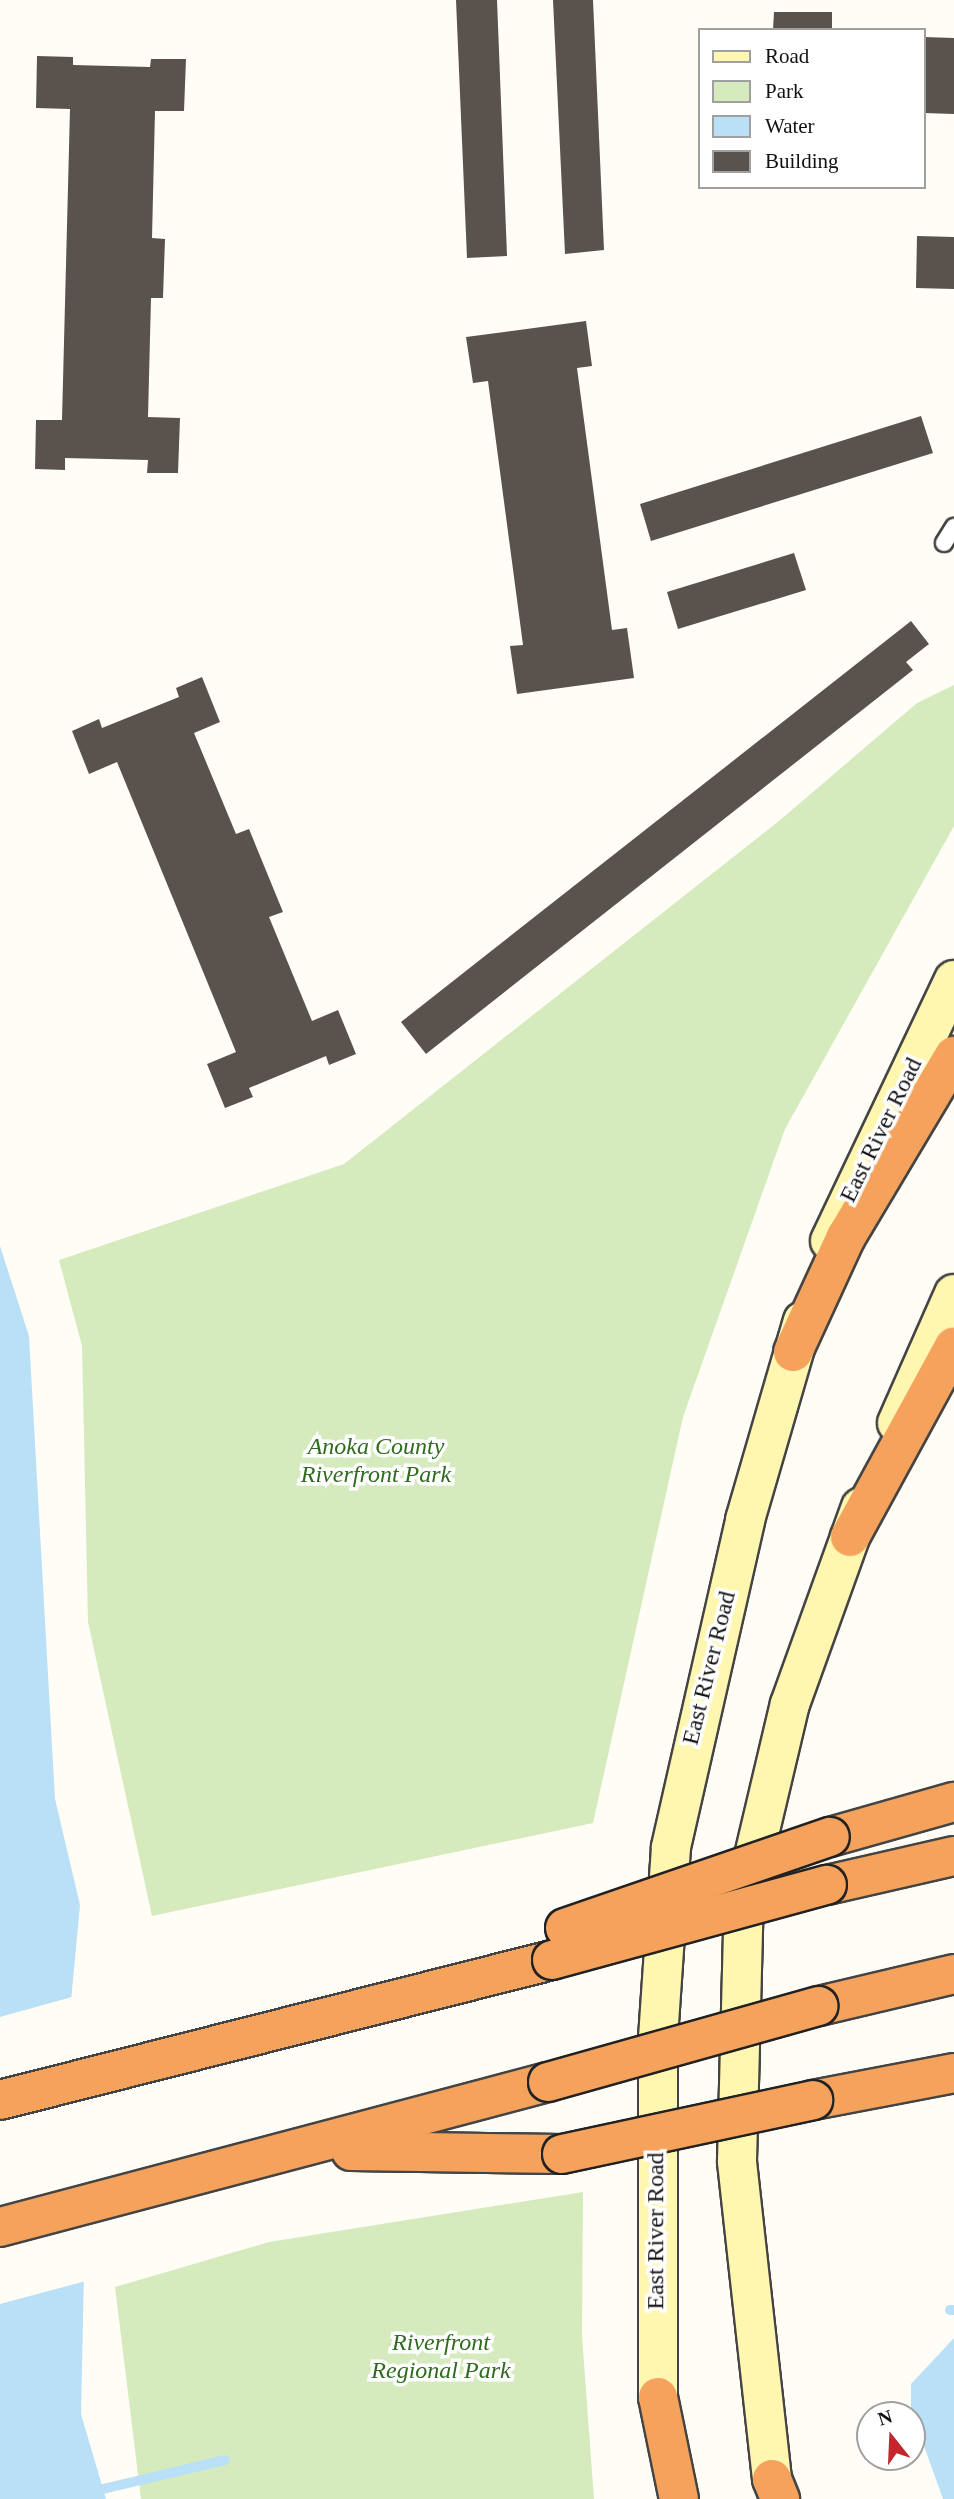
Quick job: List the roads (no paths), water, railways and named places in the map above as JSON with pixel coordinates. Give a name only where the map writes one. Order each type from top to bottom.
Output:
[{"type":"highway","points":[[793,1352],[846,1237],[954,1056]]},
{"type":"highway","points":[[850,1537],[954,1346]]},
{"type":"highway","points":[[238,2040],[830,1837],[954,1802]]},
{"type":"highway","points":[[0,2100],[827,1885],[954,1856]]},
{"type":"highway","points":[[0,2227],[307,2150],[819,2006],[954,1974]]},
{"type":"highway","points":[[307,2150],[562,2154],[954,2073]]},
{"type":"highway","points":[[658,2397],[679,2499]]},
{"type":"main road","name":"East River Road","points":[[658,2397],[657,2050],[671,1847],[701,1699],[793,1352],[841,1214],[954,980]]},
{"type":"main road","points":[[776,2489],[737,2161],[738,1969],[744,1898],[770,1776],[850,1537],[954,1294]]},
{"type":"lane","points":[[944,543],[954,527]]},
{"type":"water","points":[[0,1246],[29,1336],[55,1799],[80,1905],[60,2119],[86,2177],[81,2414],[106,2499],[0,2499]]},
{"type":"water","points":[[954,2338],[954,2499],[943,2499],[926,2452],[926,2401],[911,2401],[911,2384]]},
{"type":"waterway","points":[[103,2489],[225,2460]]},
{"type":"park label","name":"Anoka County Riverfront Park","points":[[376,1461]]},
{"type":"park label","name":"Riverfront Regional Park","points":[[441,2357]]}]
